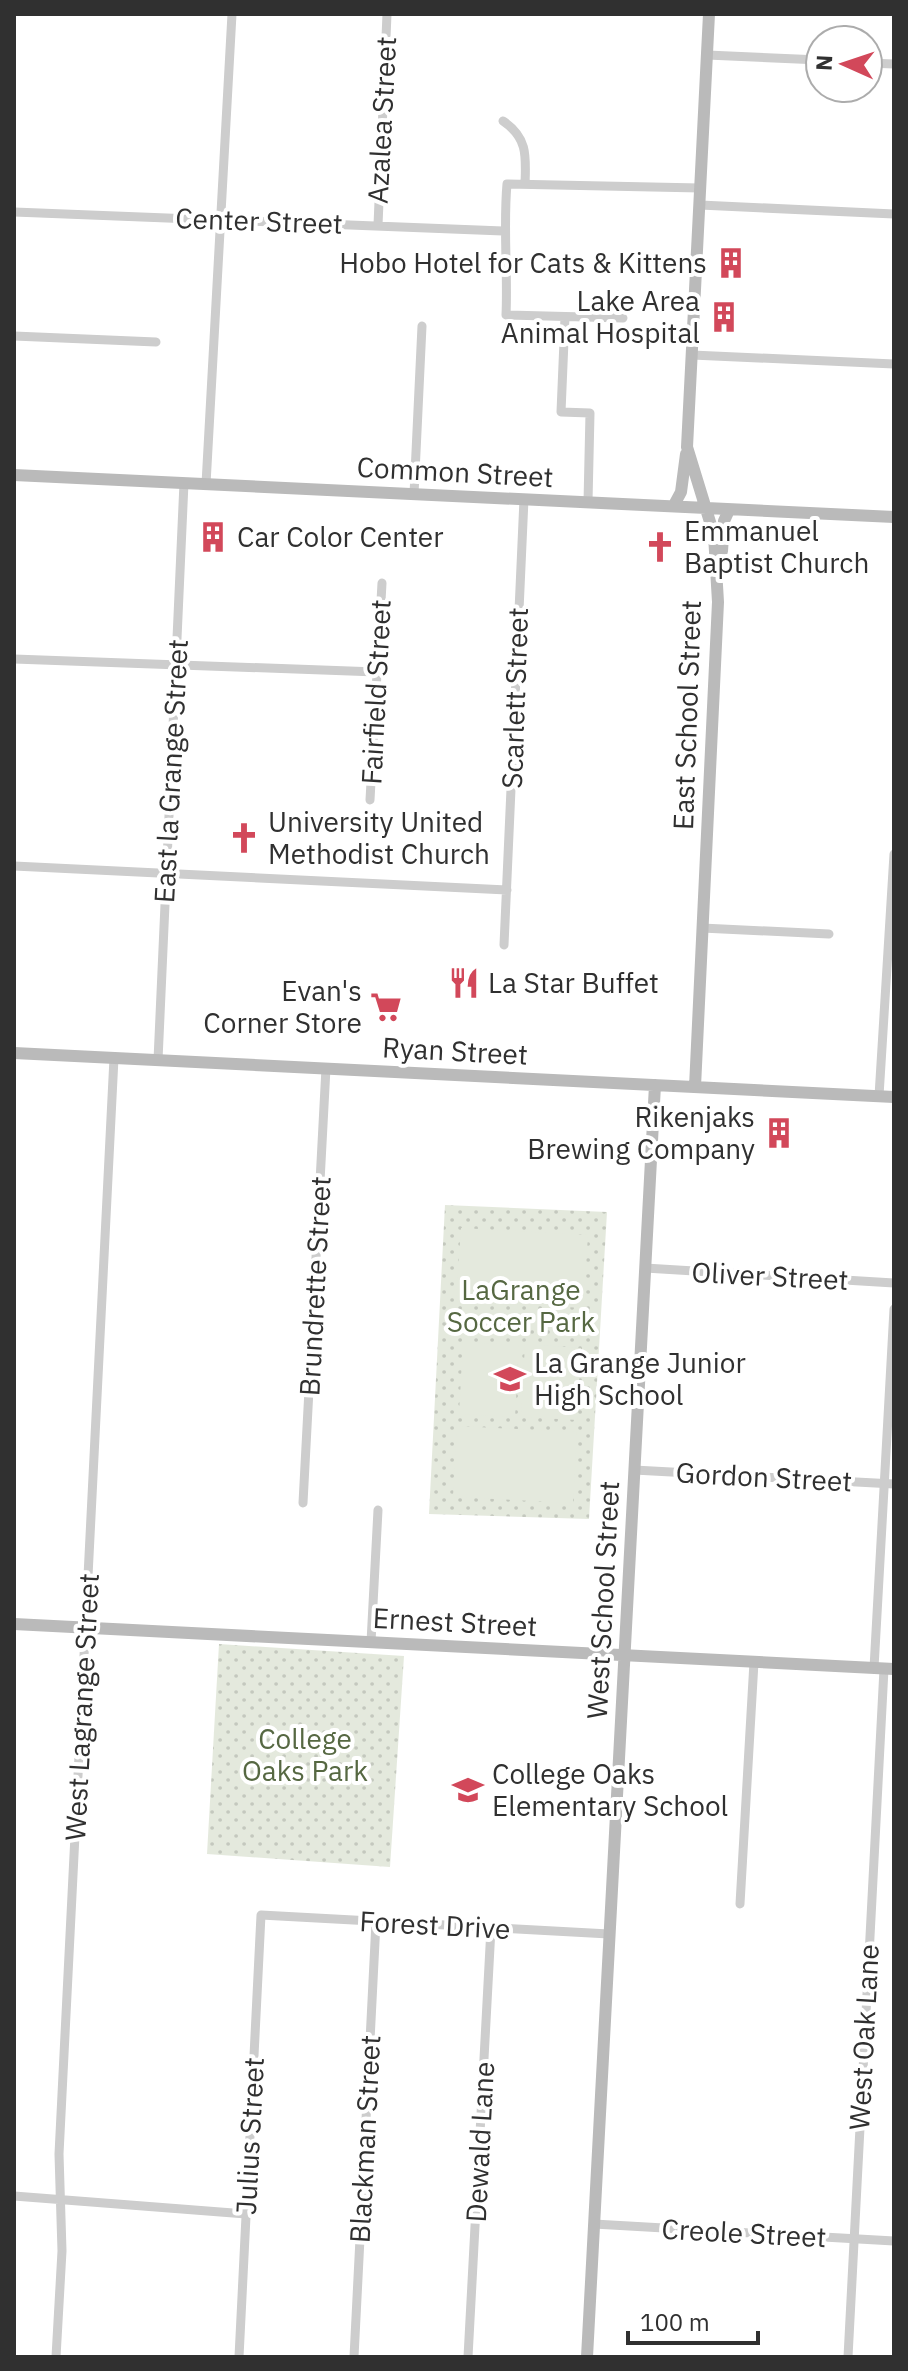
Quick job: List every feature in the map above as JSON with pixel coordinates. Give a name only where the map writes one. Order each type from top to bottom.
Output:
[{"type":"street","points":[[206,484],[232,14]]},
{"type":"street","name":"Azalea Street","points":[[378,225],[387,14]]},
{"type":"street","name":"East School Street","points":[[695,1087],[718,602],[714,535],[708,507],[687,447],[709,14]]},
{"type":"street","points":[[707,55],[804,59]]},
{"type":"street","points":[[503,121],[518,131],[526,151],[525,184]]},
{"type":"street","points":[[623,318],[506,315],[508,248],[503,231],[507,184],[700,188]]},
{"type":"street","points":[[700,205],[894,214]]},
{"type":"street","name":"Center Street","points":[[14,212],[503,231]]},
{"type":"street","points":[[565,317],[561,412],[590,413],[588,502]]},
{"type":"street","points":[[414,494],[422,326]]},
{"type":"street","points":[[14,336],[156,342]]},
{"type":"street","points":[[692,355],[894,364]]},
{"type":"street","points":[[674,505],[681,492],[687,447]]},
{"type":"street","name":"Common Street","points":[[14,475],[894,517]]},
{"type":"street","name":"East la Grange Street","points":[[158,1060],[184,483]]},
{"type":"street","name":"Scarlett Street","points":[[504,945],[524,499]]},
{"type":"street","points":[[718,602],[724,521],[729,510]]},
{"type":"street","name":"Fairfield Street","points":[[370,800],[382,583]]},
{"type":"street","points":[[14,659],[377,672]]},
{"type":"street","points":[[879,1096],[894,854]]},
{"type":"street","points":[[14,866],[507,890]]},
{"type":"street","points":[[702,928],[829,934]]},
{"type":"street","name":"Ryan Street","points":[[14,1053],[894,1097]]},
{"type":"street","name":"West Lagrange Street","points":[[56,2357],[61,2199],[59,2154],[114,1058]]},
{"type":"street","name":"Brundrette Street","points":[[303,1503],[326,1068]]},
{"type":"street","name":"West School Street","points":[[587,2357],[655,1085]]},
{"type":"street","name":"Oliver Street","points":[[645,1268],[894,1283]]},
{"type":"street","name":"West Oak Lane","points":[[848,2357],[884,1669],[894,1309]]},
{"type":"street","name":"Gordon Street","points":[[634,1470],[889,1484]]},
{"type":"street","points":[[371,1642],[378,1510]]},
{"type":"street","name":"Ernest Street","points":[[14,1624],[884,1669]]},
{"type":"street","points":[[740,1904],[754,1662]]},
{"type":"street","name":"Forest Drive","points":[[261,1915],[609,1934]]},
{"type":"street","name":"Julius Street","points":[[239,2357],[261,1915]]},
{"type":"street","name":"Blackman Street","points":[[354,2357],[376,1922]]},
{"type":"street","name":"Dewald Lane","points":[[468,2357],[491,1928]]},
{"type":"street","points":[[14,2196],[246,2214]]},
{"type":"street","name":"Creole Street","points":[[594,2224],[894,2241]]},
{"type":"green space","name":"LaGrange Soccer Park","points":[[445,1205],[607,1212],[589,1519],[429,1514]]},
{"type":"green space","points":[[461,1228],[588,1235],[583,1308],[456,1301]]},
{"type":"green space","points":[[463,1342],[519,1345],[515,1417],[459,1414]]},
{"type":"green space","points":[[525,1344],[581,1348],[577,1420],[521,1417]]},
{"type":"green space","points":[[457,1426],[577,1432],[573,1503],[453,1497]]},
{"type":"green space","name":"College Oaks Park","points":[[219,1644],[404,1656],[390,1867],[207,1854]]},
{"type":"place","name":"Hobo Hotel for Cats & Kittens","points":[[731,263]]},
{"type":"place","name":"Lake Area Animal Hospital","points":[[724,317]]},
{"type":"place","name":"Car Color Center","points":[[213,537]]},
{"type":"place","name":"Emmanuel Baptist Church","points":[[660,547]]},
{"type":"place","name":"University United Methodist Church","points":[[244,838]]},
{"type":"place","name":"La Star Buffet","points":[[464,983]]},
{"type":"place","name":"Evan's Corner Store","points":[[386,1007]]},
{"type":"place","name":"Rikenjaks Brewing Company","points":[[779,1133]]},
{"type":"place","name":"La Grange Junior High School","points":[[510,1379]]},
{"type":"place","name":"College Oaks Elementary School","points":[[468,1790]]}]
